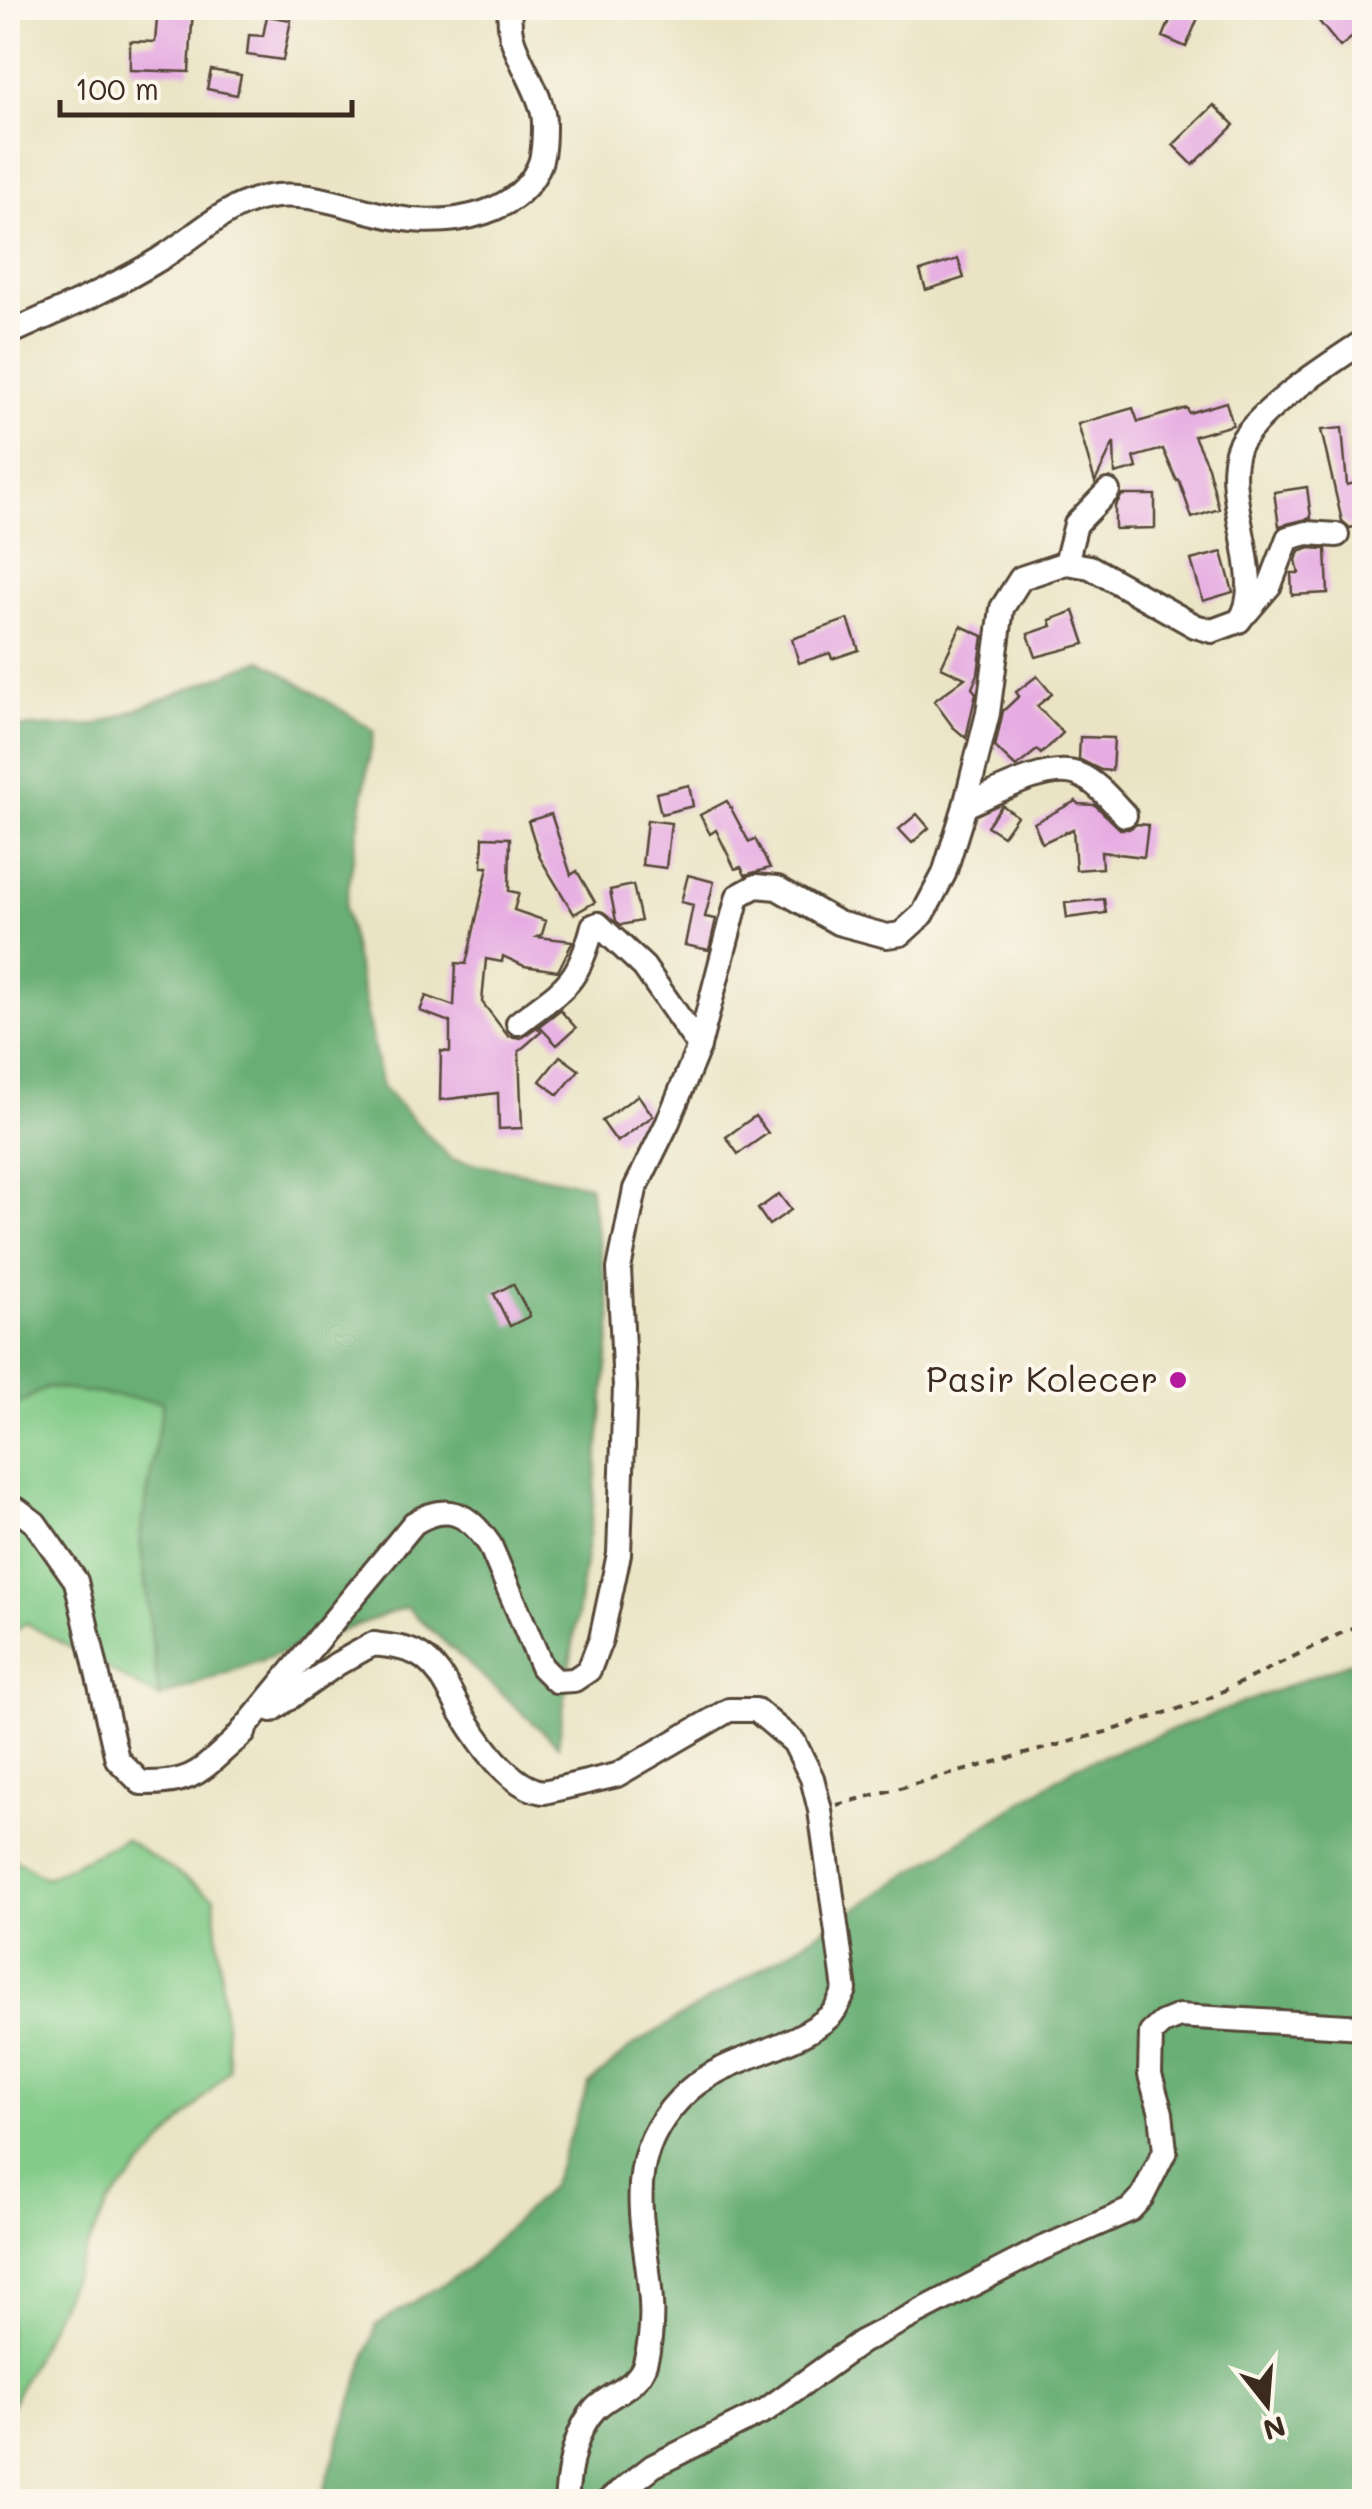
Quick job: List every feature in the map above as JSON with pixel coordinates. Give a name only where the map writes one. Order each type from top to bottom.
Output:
[{"type":"street","points":[[8,334],[157,261],[222,212],[254,202],[278,196],[327,201],[412,220],[462,218],[504,206],[526,188],[540,166],[545,118],[511,36],[509,8]]},
{"type":"street","points":[[1239,622],[1250,600],[1238,504],[1238,450],[1244,438],[1277,405],[1364,341]]},
{"type":"street","points":[[1066,563],[1076,524],[1108,492]]},
{"type":"street","points":[[234,1740],[414,1523],[434,1511],[455,1513],[484,1536],[542,1668],[556,1681],[574,1680],[589,1670],[601,1639],[620,1554],[625,1387],[619,1268],[635,1190],[699,1046],[738,896],[756,886],[777,888],[838,923],[886,936],[901,934],[923,914],[944,874],[965,806],[988,714],[1002,608],[1021,578],[1066,563],[1102,572],[1196,626],[1212,631],[1239,622],[1270,585],[1288,538],[1306,533],[1338,536]]},
{"type":"street","points":[[965,806],[1054,770],[1077,774],[1101,789],[1125,815]]},
{"type":"street","points":[[518,1023],[579,972],[593,926],[598,924],[644,967],[699,1046]]},
{"type":"street","points":[[8,1507],[35,1524],[76,1581],[117,1759],[141,1783],[167,1784],[195,1777],[234,1740],[336,1664],[373,1644],[418,1654],[433,1666],[476,1736],[515,1779],[534,1791],[617,1775],[729,1710],[756,1710],[794,1742],[812,1778],[820,1810],[845,1990],[833,2014],[690,2089],[663,2120],[648,2152],[638,2188],[651,2322],[644,2368],[626,2388],[594,2409],[568,2474],[566,2502]]},
{"type":"street","points":[[607,2502],[653,2466],[766,2410],[862,2342],[1040,2248],[1130,2210],[1142,2197],[1166,2151],[1150,2075],[1151,2032],[1162,2023],[1180,2016],[1364,2027]]},
{"type":"path","points":[[820,1810],[1113,1730],[1205,1700],[1364,1622]]},
{"type":"green space","points":[[262,660],[374,730],[345,908],[382,1087],[451,1159],[589,1185],[612,1318],[592,1515],[558,1745],[406,1607],[159,1698],[140,1538],[163,1402],[47,1387],[8,1410],[8,728],[97,725]]},
{"type":"green space","points":[[47,1387],[163,1402],[140,1538],[159,1698],[26,1623],[8,1636],[8,1410]]},
{"type":"green space","points":[[1364,1657],[1364,2501],[320,2502],[376,2325],[467,2269],[551,2186],[589,2084],[634,2045],[790,1951],[1077,1766]]},
{"type":"green space","points":[[125,1839],[214,1897],[229,2069],[108,2205],[8,2412],[8,1855],[46,1878]]},
{"type":"building","points":[[158,8],[193,8],[189,72],[130,70],[130,41],[155,42]]},
{"type":"building","points":[[1175,8],[1202,8],[1186,47],[1163,37]]},
{"type":"building","points":[[1335,8],[1354,8],[1364,22],[1364,28],[1340,47],[1318,20]]},
{"type":"building","points":[[267,16],[291,20],[283,60],[247,55],[249,35],[263,36]]},
{"type":"building","points":[[211,70],[241,75],[237,95],[207,89]]},
{"type":"building","points":[[1214,105],[1234,125],[1193,165],[1173,145]]},
{"type":"building","points":[[958,259],[964,278],[926,290],[920,271]]},
{"type":"building","points":[[1226,402],[1233,425],[1194,436],[1208,467],[1219,509],[1192,518],[1163,449],[1134,457],[1137,468],[1115,474],[1114,442],[1095,482],[1078,424],[1133,408],[1138,422]]},
{"type":"building","points":[[1342,428],[1347,485],[1363,481],[1364,489],[1364,524],[1350,528],[1342,521],[1321,430]]},
{"type":"building","points":[[1307,487],[1311,518],[1279,526],[1274,492]]},
{"type":"building","points":[[1122,495],[1155,495],[1155,528],[1115,529],[1115,506]]},
{"type":"building","points":[[1326,549],[1328,593],[1292,595],[1291,573],[1299,573],[1299,551]]},
{"type":"building","points":[[1222,552],[1233,592],[1203,601],[1191,560]]},
{"type":"building","points":[[1074,611],[1085,644],[1036,657],[1028,634],[1052,626],[1050,620]]},
{"type":"building","points":[[848,619],[859,650],[832,659],[830,653],[799,663],[792,639]]},
{"type":"building","points":[[961,626],[983,636],[966,738],[934,701],[965,678],[941,667]]},
{"type":"building","points":[[1037,676],[1052,694],[1037,706],[1063,733],[1041,754],[1037,750],[1016,767],[995,747],[1003,711],[1019,696],[1016,692]]},
{"type":"building","points":[[1080,737],[1114,738],[1112,771],[1079,759]]},
{"type":"building","points":[[689,785],[693,806],[661,814],[656,793]]},
{"type":"building","points":[[727,801],[749,842],[755,839],[770,868],[745,875],[741,867],[735,869],[716,830],[710,834],[700,815]]},
{"type":"building","points":[[1076,801],[1095,805],[1120,829],[1148,825],[1144,857],[1101,852],[1102,868],[1076,870],[1073,829],[1042,843],[1034,823]]},
{"type":"building","points":[[1002,805],[1017,816],[1003,836],[987,826]]},
{"type":"building","points":[[551,814],[571,875],[577,871],[595,902],[574,914],[540,858],[528,821]]},
{"type":"building","points":[[917,814],[929,828],[912,843],[899,829]]},
{"type":"building","points":[[647,820],[671,823],[666,868],[642,865]]},
{"type":"building","points":[[483,837],[510,838],[509,891],[519,893],[514,910],[546,921],[537,937],[573,941],[558,971],[524,966],[503,956],[502,962],[486,959],[482,1002],[508,1036],[521,1038],[537,1027],[541,1032],[519,1051],[522,1128],[499,1129],[498,1093],[440,1100],[441,1051],[450,1052],[450,1022],[420,1011],[426,996],[454,1006],[456,963],[466,964],[488,867],[482,867]]},
{"type":"building","points":[[688,875],[714,882],[705,917],[716,919],[709,950],[685,945],[693,905],[681,902]]},
{"type":"building","points":[[633,885],[641,921],[621,925],[616,921],[610,890]]},
{"type":"building","points":[[1104,899],[1106,913],[1067,918],[1065,903]]},
{"type":"building","points":[[560,1010],[576,1028],[557,1045],[539,1026]]},
{"type":"building","points":[[560,1056],[579,1070],[558,1095],[540,1081]]},
{"type":"building","points":[[638,1095],[653,1116],[617,1142],[602,1121]]},
{"type":"building","points":[[755,1116],[768,1133],[738,1154],[726,1137]]},
{"type":"building","points":[[779,1194],[791,1210],[769,1225],[758,1209]]},
{"type":"building","points":[[513,1284],[530,1316],[510,1326],[494,1294]]},
{"type":"place","name":"Pasir Kolecer","points":[[1178,1380]]}]
